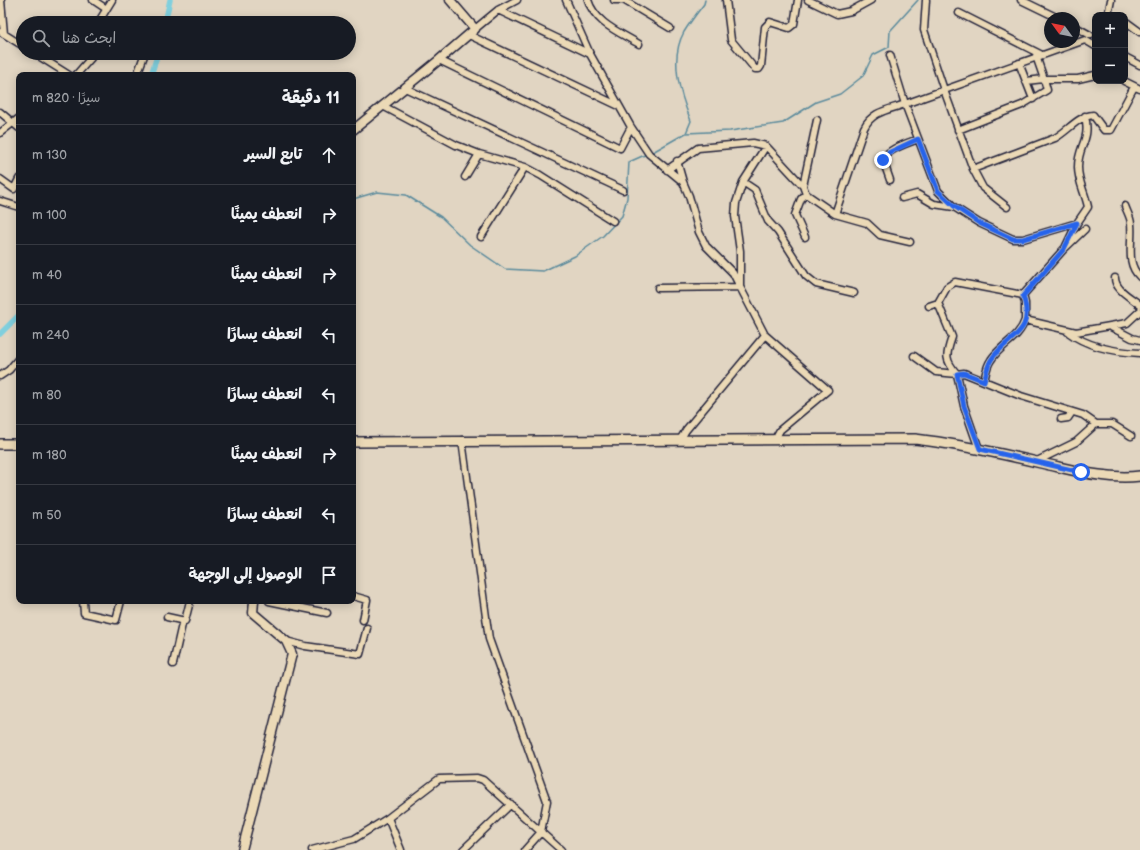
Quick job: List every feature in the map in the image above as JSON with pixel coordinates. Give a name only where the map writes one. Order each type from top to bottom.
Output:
[{"type":"main road","points":[[356,128],[472,32],[450,0]]},
{"type":"main road","points":[[356,442],[462,440],[915,439],[950,443],[1035,462],[1114,477],[1140,476]]},
{"type":"main road","points":[[0,444],[16,444]]},
{"type":"main road","points":[[242,850],[292,654],[286,641],[253,613],[254,604]]},
{"type":"street","points":[[1,0],[2,32],[16,41]]},
{"type":"street","points":[[94,0],[105,8]]},
{"type":"street","points":[[101,16],[105,8],[112,0]]},
{"type":"street","points":[[517,0],[498,10],[472,32],[619,106]]},
{"type":"street","points":[[566,0],[590,54],[631,128],[649,154],[683,182]]},
{"type":"street","points":[[588,0],[591,9],[599,20],[639,44]]},
{"type":"street","points":[[614,0],[626,0],[670,28]]},
{"type":"street","points":[[726,0],[732,40],[755,69],[758,69],[761,66],[766,27],[770,22],[789,28],[794,24],[798,0]]},
{"type":"street","points":[[808,0],[837,14],[851,11],[871,0]]},
{"type":"street","points":[[926,0],[924,30],[973,169],[983,188],[1007,207]]},
{"type":"street","points":[[1021,0],[1046,12]]},
{"type":"street","points":[[1108,12],[1110,0]]},
{"type":"street","points":[[498,10],[590,54]]},
{"type":"street","points":[[958,130],[1033,99],[1047,90],[1038,55],[959,13]]},
{"type":"street","points":[[1128,24],[1140,32]]},
{"type":"street","points":[[1080,31],[1092,43]]},
{"type":"street","points":[[835,214],[868,120],[877,113],[1018,63],[1087,37],[1092,33]]},
{"type":"street","points":[[890,56],[905,104],[938,191],[954,206],[979,223],[1013,239],[1023,239],[1077,223]]},
{"type":"street","points":[[1128,58],[1140,64]]},
{"type":"street","points":[[45,60],[64,72]]},
{"type":"street","points":[[78,72],[88,60]]},
{"type":"street","points":[[138,72],[142,60]]},
{"type":"street","points":[[439,60],[620,148],[631,128]]},
{"type":"street","points":[[1018,63],[1033,99]]},
{"type":"street","points":[[1026,81],[1044,79],[1078,79],[1092,76]]},
{"type":"street","points":[[973,169],[1055,138],[1067,131],[1085,116],[1093,115],[1104,130],[1111,130],[1137,88],[1128,83]]},
{"type":"street","points":[[405,88],[623,190]]},
{"type":"street","points":[[383,106],[456,145],[479,154],[525,167],[613,221]]},
{"type":"street","points":[[0,112],[16,126]]},
{"type":"street","points":[[1064,249],[1077,223],[1088,206],[1086,198],[1078,182],[1080,150],[1086,138],[1088,128],[1085,116]]},
{"type":"street","points":[[0,133],[16,120]]},
{"type":"street","points":[[803,186],[817,120]]},
{"type":"street","points":[[890,180],[883,160],[884,157],[888,153],[918,139]]},
{"type":"street","points":[[667,170],[677,160],[698,148],[753,143],[766,146],[803,186],[806,194],[835,214],[867,223],[880,236],[910,242]]},
{"type":"street","points":[[740,287],[740,251],[735,216],[736,203],[743,182],[766,146]]},
{"type":"street","points":[[465,177],[479,154]]},
{"type":"street","points":[[677,160],[699,232],[706,246],[733,273],[765,335],[828,390],[780,430],[775,439]]},
{"type":"street","points":[[481,237],[525,167]]},
{"type":"street","points":[[0,179],[14,189],[16,185]]},
{"type":"street","points":[[743,182],[755,190],[768,221],[778,232],[806,276],[816,284],[854,293]]},
{"type":"street","points":[[805,237],[795,215],[801,198],[806,194]]},
{"type":"street","points":[[902,198],[917,194],[934,204],[954,206]]},
{"type":"street","points":[[0,201],[16,206]]},
{"type":"street","points":[[1125,206],[1131,222],[1130,261],[1134,272],[1140,277]]},
{"type":"street","points":[[1023,296],[1064,249],[1085,229]]},
{"type":"street","points":[[1115,278],[1118,288],[1140,305]]},
{"type":"street","points":[[929,306],[938,303],[947,287],[955,282],[1023,296]]},
{"type":"street","points":[[658,288],[740,287]]},
{"type":"street","points":[[984,381],[991,359],[1022,330],[1026,320],[1023,296]]},
{"type":"street","points":[[938,303],[952,337],[946,355],[950,365],[957,374],[964,406],[980,449]]},
{"type":"street","points":[[1026,320],[1076,332],[1127,323],[1140,311]]},
{"type":"street","points":[[1111,327],[1132,338],[1140,340]]},
{"type":"street","points":[[1065,330],[1075,337],[1118,352],[1140,353]]},
{"type":"street","points":[[680,440],[686,430],[765,335]]},
{"type":"street","points":[[914,356],[936,372],[957,374],[964,373],[1021,396],[1083,415],[1096,424],[1112,424],[1130,436]]},
{"type":"street","points":[[0,376],[9,370],[16,362]]},
{"type":"street","points":[[1061,419],[1068,418],[1072,412]]},
{"type":"street","points":[[1035,462],[1076,442],[1096,424]]},
{"type":"street","points":[[462,440],[489,639],[547,801],[542,832],[525,850]]},
{"type":"street","points":[[356,597],[368,600],[363,620]]},
{"type":"street","points":[[83,604],[84,613],[116,620],[120,604]]},
{"type":"street","points":[[173,664],[183,620],[185,621],[189,604]]},
{"type":"street","points":[[299,604],[327,613]]},
{"type":"street","points":[[167,616],[183,620]]},
{"type":"street","points":[[286,641],[305,646],[360,654],[367,628]]},
{"type":"street","points":[[312,850],[354,839],[388,818],[434,782],[443,778],[483,780],[561,850]]},
{"type":"street","points":[[463,850],[511,804]]},
{"type":"street","points":[[388,818],[401,850]]},
{"type":"waterway","points":[[167,16],[170,0]]},
{"type":"waterway","points":[[686,133],[691,121],[680,88],[677,54],[684,32],[704,4],[705,0]]},
{"type":"waterway","points":[[651,153],[686,133],[730,131],[783,123],[816,102],[840,94],[863,76],[873,55],[889,47],[890,31],[918,0]]},
{"type":"waterway","points":[[152,72],[156,60]]},
{"type":"waterway","points":[[356,198],[377,192],[406,195],[441,217],[470,245],[505,269],[543,271],[575,256],[603,236],[622,216],[627,198],[629,162],[647,154]]},
{"type":"waterway","points":[[0,334],[16,318]]},
{"type":"route","points":[[883,160],[888,153],[918,139],[938,191],[954,206],[979,223],[1013,239],[1023,239],[1056,227],[1077,223],[1064,249],[1023,296],[1026,320],[1022,330],[991,359],[984,381],[964,373],[957,374],[959,389],[964,406],[980,449],[1081,472]]}]
